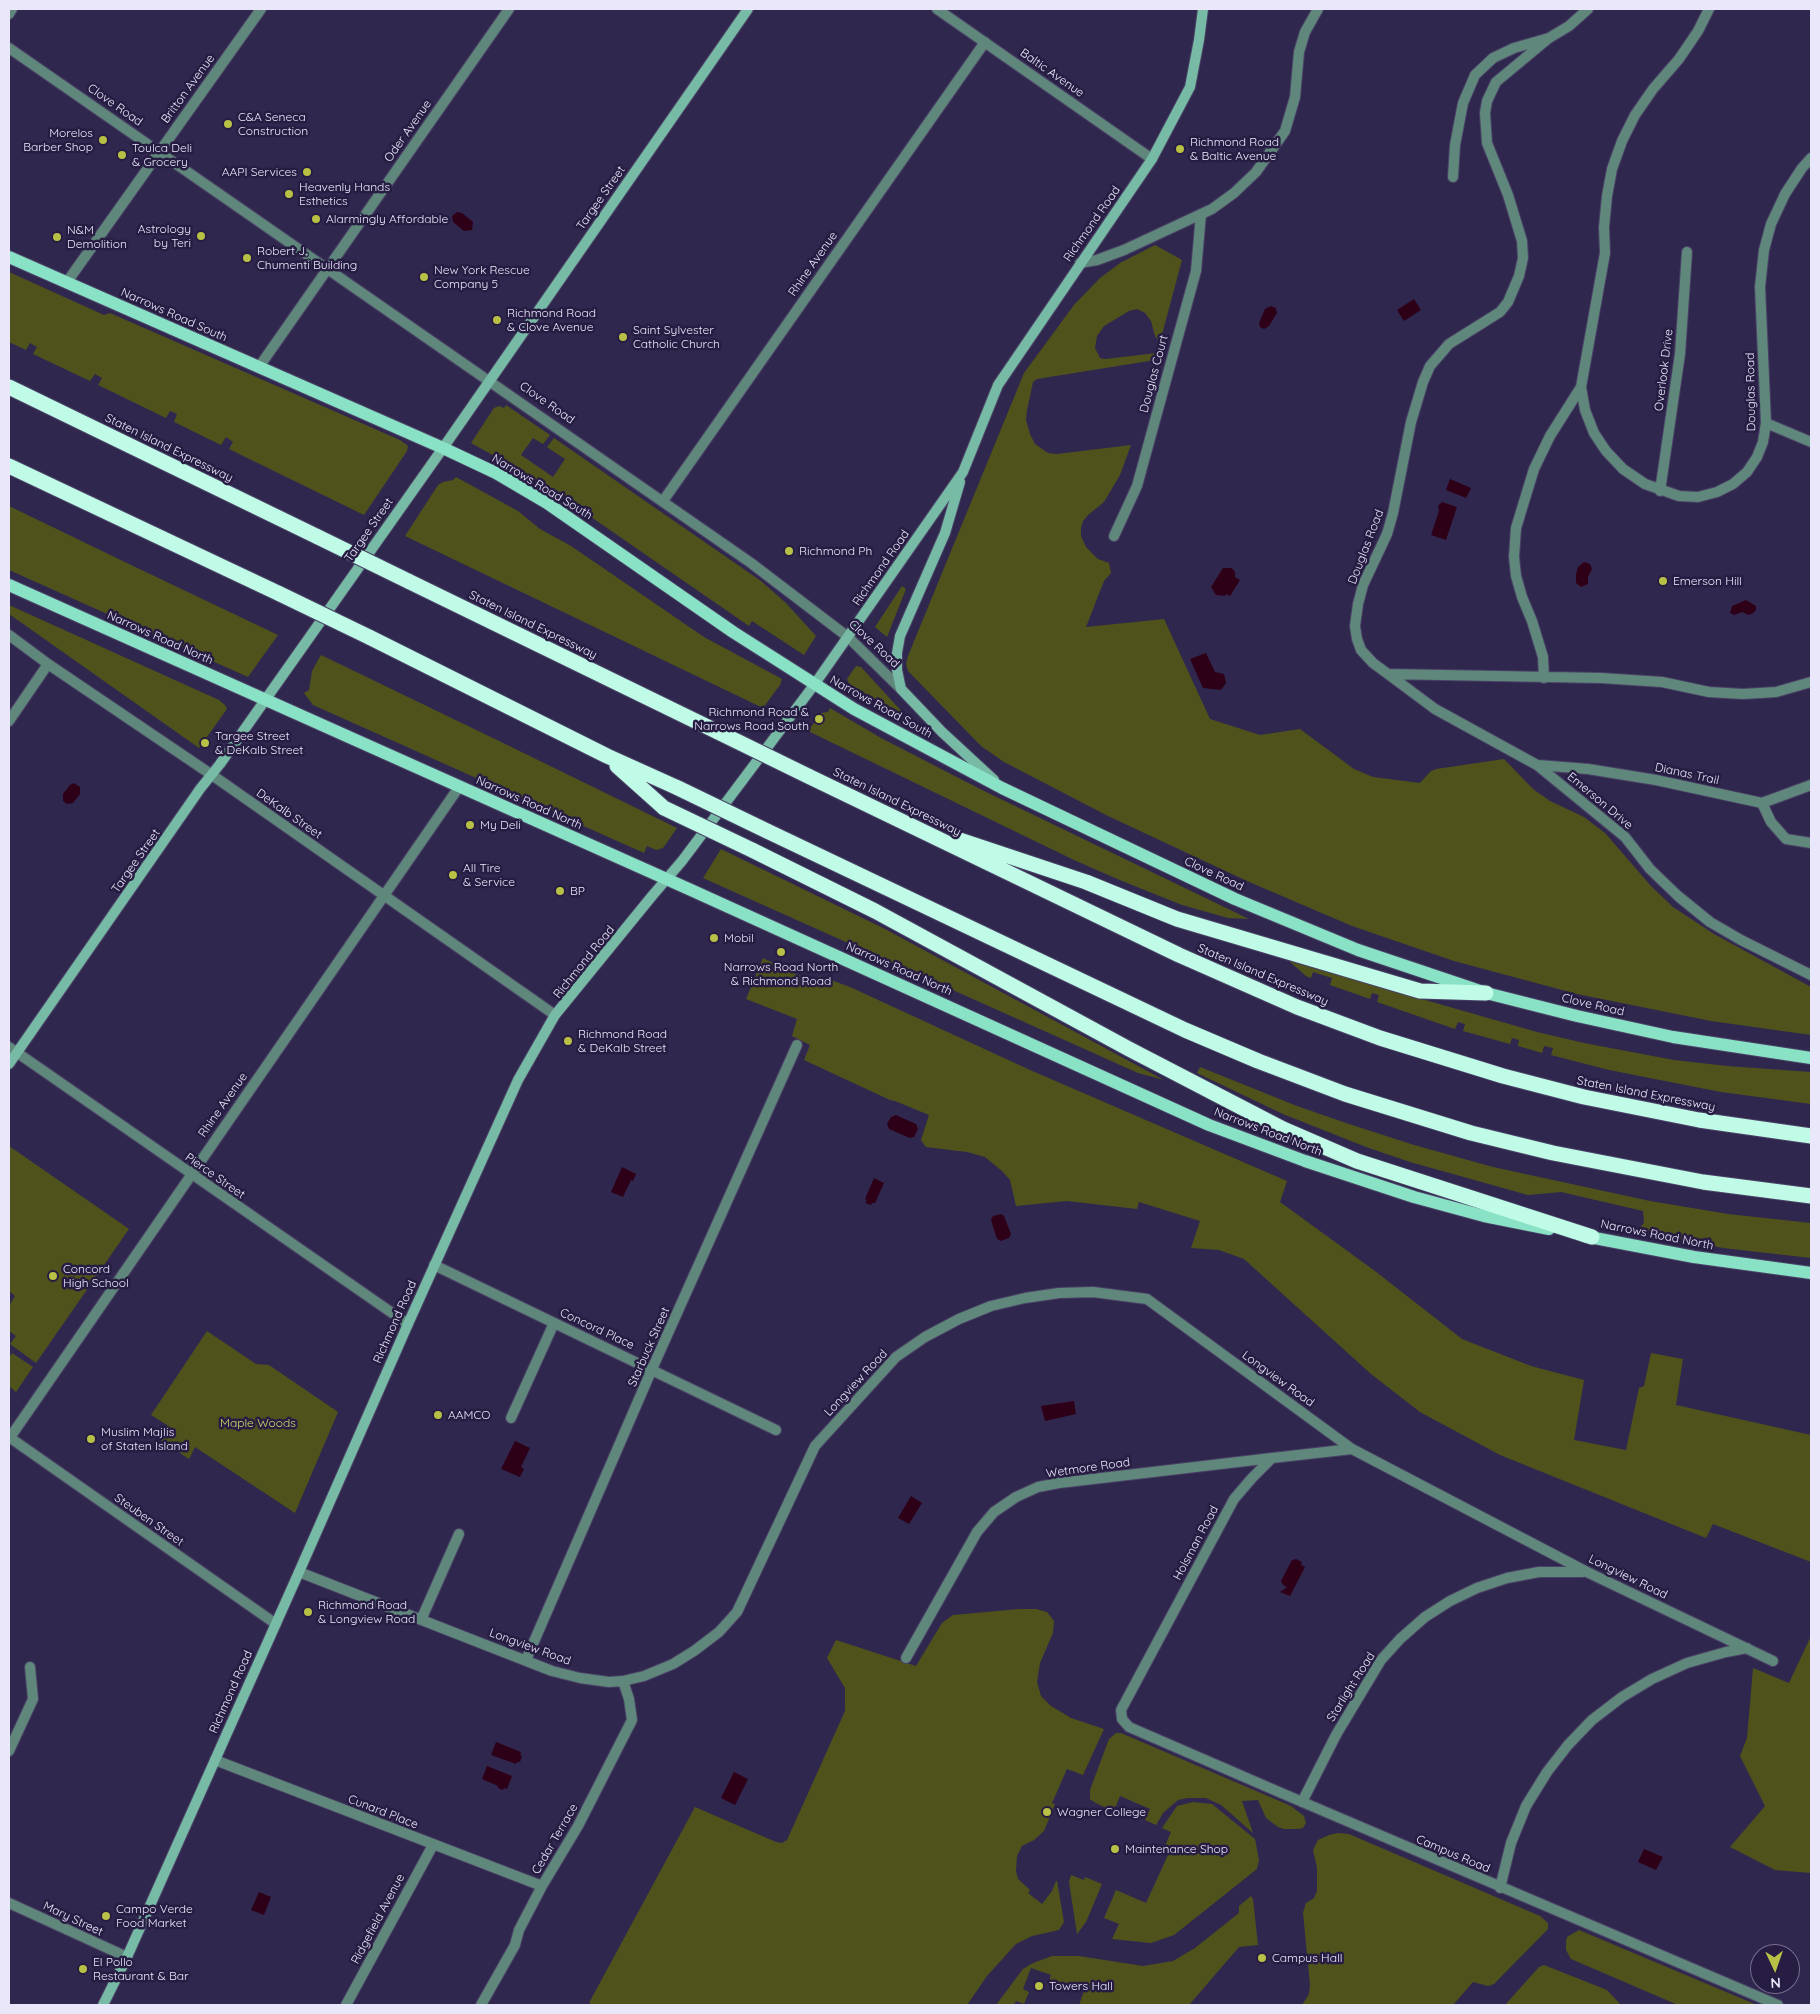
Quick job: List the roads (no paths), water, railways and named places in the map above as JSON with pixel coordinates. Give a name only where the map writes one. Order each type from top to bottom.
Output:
[{"type":"highway","name":"Staten Island Expressway","points":[[9,387],[901,821],[1220,974],[1297,1007],[1380,1038],[1494,1074],[1584,1098],[1699,1120],[1811,1136]]},
{"type":"highway","points":[[9,466],[280,594],[607,756],[1185,1030],[1258,1061],[1345,1094],[1463,1131],[1553,1153],[1704,1182],[1811,1196]]},
{"type":"highway","points":[[607,756],[664,808],[875,911],[1129,1049],[1283,1129],[1357,1161],[1592,1237]]},
{"type":"highway","points":[[901,821],[1086,882],[1153,910],[1231,936],[1420,991],[1486,993]]},
{"type":"main road","name":"Targee Street","points":[[9,1064],[13,1050],[212,775],[443,448],[748,9]]},
{"type":"main road","name":"Richmond Road","points":[[103,2005],[127,1957],[300,1572],[434,1265],[518,1080],[555,1015],[667,880],[814,685],[963,472],[998,384],[1152,159],[1190,87],[1203,9]]},
{"type":"main road","name":"Narrows Road South","points":[[9,257],[496,473],[547,503],[733,632],[814,685],[898,734],[1002,788]]},
{"type":"main road","points":[[900,689],[897,661],[900,636],[945,533],[963,472]]},
{"type":"main road","name":"Narrows Road North","points":[[9,585],[459,786],[1181,1113],[1251,1141],[1348,1176],[1484,1216],[1694,1257],[1811,1273]]},
{"type":"main road","name":"Clove Road","points":[[900,689],[942,732],[1002,788],[1199,883],[1296,926],[1380,958],[1486,993],[1666,1036],[1811,1058]]},
{"type":"street","points":[[9,14],[12,9]]},
{"type":"street","name":"Britton Avenue","points":[[67,282],[261,9]]},
{"type":"street","name":"Oder Avenue","points":[[260,367],[327,268],[509,9]]},
{"type":"street","name":"Baltic Avenue","points":[[937,9],[1152,159]]},
{"type":"street","points":[[1080,263],[1097,260],[1124,250],[1201,214],[1234,193],[1256,172],[1285,131],[1296,97],[1299,52],[1305,32],[1318,9]]},
{"type":"street","name":"Douglas Road","points":[[1388,674],[1373,663],[1361,650],[1356,639],[1355,626],[1363,585],[1387,534],[1411,422],[1423,382],[1430,366],[1449,344],[1500,312],[1508,302],[1519,276],[1523,258],[1522,241],[1508,195],[1487,143],[1485,113],[1487,101],[1496,82],[1549,38],[1569,26],[1588,9]]},
{"type":"street","name":"Douglas Road","points":[[1709,9],[1698,31],[1679,58],[1653,88],[1635,115],[1622,141],[1612,169],[1606,203],[1604,227],[1605,253],[1581,387],[1585,410],[1594,433],[1606,451],[1623,469],[1645,484],[1660,491],[1679,496],[1698,497],[1717,492],[1734,484],[1747,472],[1757,457],[1763,442],[1766,423],[1760,287],[1764,250],[1771,224],[1785,194],[1811,158]]},
{"type":"street","name":"Douglas Road","points":[[1453,177],[1455,145],[1463,103],[1475,75],[1493,58],[1514,48],[1549,38]]},
{"type":"street","name":"Rhine Avenue","points":[[663,501],[985,42]]},
{"type":"street","name":"Clove Road","points":[[9,48],[751,563],[848,637],[900,689]]},
{"type":"street","name":"Douglas Court","points":[[1114,536],[1137,486],[1193,280],[1199,243],[1201,214]]},
{"type":"street","name":"Overlook Drive","points":[[1660,491],[1680,354],[1687,252]]},
{"type":"street","points":[[1544,678],[1541,649],[1516,576],[1514,557],[1516,528],[1534,469],[1550,436],[1581,387]]},
{"type":"street","points":[[1766,423],[1811,442]]},
{"type":"street","name":"DeKalb Street","points":[[9,635],[48,664],[212,775],[555,1015]]},
{"type":"street","points":[[9,721],[48,664]]},
{"type":"street","points":[[1388,674],[1600,678],[1662,682],[1709,692],[1743,694],[1776,692],[1811,682]]},
{"type":"street","name":"Emerson Drive","points":[[1388,674],[1435,709],[1537,765],[1625,837],[1650,869],[1678,896],[1710,922],[1811,975]]},
{"type":"street","name":"Dianas Trail","points":[[1537,765],[1588,769],[1656,780],[1762,803]]},
{"type":"street","points":[[1811,785],[1762,803],[1771,822],[1786,839],[1811,843]]},
{"type":"street","name":"Rhine Avenue","points":[[9,1438],[459,786]]},
{"type":"street","name":"Starbuck Street","points":[[526,1660],[652,1369],[798,1045]]},
{"type":"street","name":"Pierce Street","points":[[13,1050],[408,1324]]},
{"type":"street","name":"Concord Place","points":[[434,1265],[776,1430]]},
{"type":"street","name":"Longview Road","points":[[300,1572],[552,1671],[580,1678],[623,1681],[644,1676],[673,1664],[694,1651],[719,1632],[737,1612],[815,1446],[896,1357],[925,1337],[959,1319],[991,1306],[1059,1293],[1093,1292],[1148,1300],[1352,1448],[1589,1573],[1773,1661]]},
{"type":"street","points":[[511,1418],[554,1322]]},
{"type":"street","name":"Steuben Street","points":[[9,1438],[276,1624]]},
{"type":"street","points":[[1272,1458],[1352,1448]]},
{"type":"street","name":"Wetmore Road","points":[[906,1658],[977,1532],[994,1512],[1016,1497],[1038,1487],[1059,1483],[1272,1458]]},
{"type":"street","name":"Holsman Road","points":[[1122,1719],[1121,1710],[1234,1499],[1272,1458]]},
{"type":"street","points":[[420,1620],[459,1534]]},
{"type":"street","name":"Starlight Road","points":[[1302,1802],[1336,1735],[1381,1660],[1400,1639],[1425,1617],[1450,1601],[1477,1588],[1507,1578],[1539,1572],[1589,1573]]},
{"type":"street","points":[[1500,1888],[1511,1843],[1526,1806],[1547,1772],[1568,1745],[1592,1720],[1622,1697],[1652,1679],[1687,1664],[1746,1648]]},
{"type":"street","points":[[9,1751],[33,1699],[30,1666]]},
{"type":"street","name":"Cedar Terrace","points":[[481,2005],[515,1946],[519,1930],[542,1886],[578,1826],[632,1720],[629,1699],[623,1681]]},
{"type":"street","name":"Campus Road","points":[[1122,1719],[1129,1727],[1500,1888],[1778,2005]]},
{"type":"street","name":"Cunard Place","points":[[215,1760],[542,1886]]},
{"type":"street","name":"Ridgefield Avenue","points":[[346,2005],[432,1845]]},
{"type":"street","name":"Mary Street","points":[[9,1903],[127,1957]]},
{"type":"place","name":"C&A Seneca Construction","points":[[228,124]]},
{"type":"place","name":"Morelos Barber Shop","points":[[103,140]]},
{"type":"place","name":"Richmond Road & Baltic Avenue","points":[[1180,149]]},
{"type":"place","name":"Toulca Deli & Grocery","points":[[122,155]]},
{"type":"place","name":"AAPI Services","points":[[307,172]]},
{"type":"place","name":"Heavenly Hands Esthetics","points":[[289,194]]},
{"type":"place","name":"Alarmingly Affordable","points":[[316,219]]},
{"type":"place","name":"Astrology by Teri","points":[[201,236]]},
{"type":"place","name":"N&M Demolition","points":[[57,237]]},
{"type":"place","name":"Robert J. Chumenti Building","points":[[247,258]]},
{"type":"place","name":"New York Rescue Company 5","points":[[424,277]]},
{"type":"place","name":"Richmond Road & Clove Avenue","points":[[497,320]]},
{"type":"place","name":"Saint Sylvester Catholic Church","points":[[623,337]]},
{"type":"place","name":"Richmond Ph","points":[[789,551]]},
{"type":"place","name":"Emerson Hill","points":[[1663,581]]},
{"type":"place","name":"Richmond Road & Narrows Road South","points":[[819,719]]},
{"type":"place","name":"Targee Street & DeKalb Street","points":[[205,743]]},
{"type":"place","name":"My Deli","points":[[470,825]]},
{"type":"place","name":"All Tire & Service","points":[[453,875]]},
{"type":"place","name":"BP","points":[[560,891]]},
{"type":"place","name":"Mobil","points":[[714,938]]},
{"type":"place","name":"Narrows Road North & Richmond Road","points":[[781,952]]},
{"type":"place","name":"Richmond Road & DeKalb Street","points":[[568,1041]]},
{"type":"place","name":"Concord High School","points":[[53,1276]]},
{"type":"place","name":"AAMCO","points":[[438,1415]]},
{"type":"place","name":"Muslim Majlis of Staten Island","points":[[91,1439]]},
{"type":"place","name":"Richmond Road & Longview Road","points":[[308,1612]]},
{"type":"place","name":"Wagner College","points":[[1047,1812]]},
{"type":"place","name":"Maintenance Shop","points":[[1115,1849]]},
{"type":"place","name":"Campo Verde Food Market","points":[[106,1916]]},
{"type":"place","name":"Campus Hall","points":[[1262,1958]]},
{"type":"place","name":"El Pollo Restaurant & Bar","points":[[83,1969]]},
{"type":"place","name":"Towers Hall","points":[[1039,1986]]},
{"type":"park label","name":"Maple Woods","points":[[258,1423]]}]
